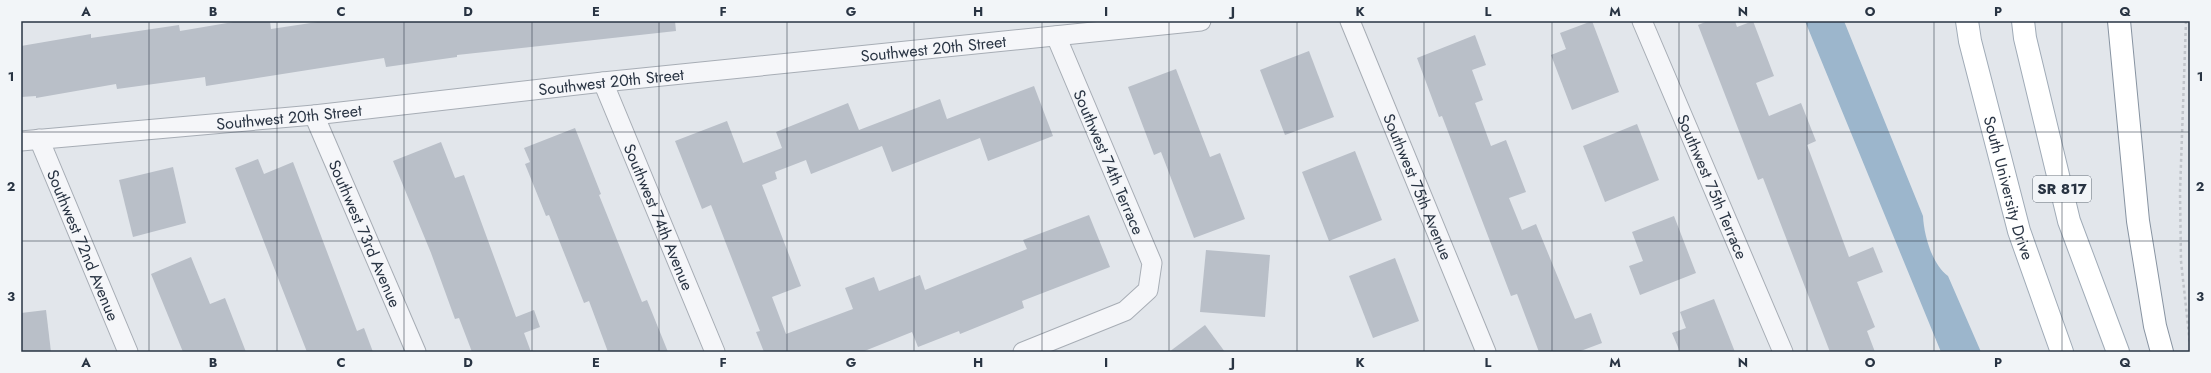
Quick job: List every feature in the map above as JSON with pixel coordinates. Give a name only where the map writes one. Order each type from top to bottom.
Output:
[{"type":"main road","name":"South University Drive","points":[[1967,21],[1970,41],[2019,231],[2062,352]]},
{"type":"main road","name":"SR 817","points":[[2023,21],[2025,38],[2069,221],[2118,352]]},
{"type":"main road","points":[[2119,21],[2138,221],[2155,326],[2162,352]]},
{"type":"street","name":"Southwest 20th Street","points":[[30,140],[314,115],[603,82],[1201,21]]},
{"type":"street","name":"Southwest 75th Avenue","points":[[1350,21],[1486,352]]},
{"type":"street","name":"Southwest 75th Terrace","points":[[1642,21],[1783,352]]},
{"type":"street","name":"Southwest 74th Terrace","points":[[1023,352],[1125,311],[1148,290],[1152,263],[1056,36]]},
{"type":"street","name":"Southwest 74th Avenue","points":[[603,82],[715,352]]},
{"type":"street","name":"Southwest 73rd Avenue","points":[[314,115],[416,352]]},
{"type":"street","name":"Southwest 72nd Avenue","points":[[30,140],[128,352]]},
{"type":"path","points":[[2186,21],[2180,192],[2181,261],[2190,344]]},
{"type":"water","points":[[1805,21],[1844,21],[1923,216],[1927,241],[1933,257],[1942,271],[1948,276],[1981,352],[1941,352]]},
{"type":"building","points":[[239,21],[270,21],[271,29],[324,21],[675,21],[676,31],[457,55],[457,57],[386,67],[384,58],[206,86],[205,77],[117,89],[116,84],[36,98],[36,96],[21,97],[21,46],[91,34],[91,38],[179,25],[180,31]]},
{"type":"building","points":[[1592,21],[1619,92],[1572,110],[1551,55],[1566,49],[1560,33]]},
{"type":"building","points":[[1708,21],[1735,21],[1737,27],[1753,21],[1774,76],[1756,83],[1769,116],[1801,103],[1816,141],[1807,145],[1849,257],[1873,247],[1883,272],[1857,282],[1875,327],[1867,331],[1875,352],[1830,352],[1763,178],[1758,180],[1698,25]]},
{"type":"building","points":[[1475,35],[1486,65],[1472,70],[1483,100],[1475,103],[1491,146],[1506,140],[1526,192],[1509,198],[1522,230],[1536,224],[1575,319],[1591,313],[1602,343],[1578,352],[1539,352],[1517,294],[1511,296],[1442,116],[1439,117],[1417,58]]},
{"type":"building","points":[[1309,51],[1334,117],[1285,135],[1260,70]]},
{"type":"building","points":[[1176,69],[1210,157],[1220,153],[1245,219],[1194,238],[1161,152],[1154,155],[1128,87]]},
{"type":"building","points":[[1034,86],[1053,136],[988,161],[980,138],[892,172],[882,146],[811,174],[806,160],[775,172],[777,179],[762,185],[801,286],[772,297],[786,334],[853,309],[845,288],[874,277],[879,291],[920,275],[925,290],[1027,249],[1023,240],[1089,215],[1110,267],[1022,301],[1024,308],[960,334],[959,331],[918,347],[912,332],[862,352],[764,352],[756,332],[760,331],[711,205],[702,209],[675,141],[727,121],[743,163],[782,148],[776,132],[848,103],[859,130],[940,99],[947,119]]},
{"type":"building","points":[[1637,124],[1659,180],[1605,202],[1583,146]]},
{"type":"building","points":[[575,128],[601,194],[599,195],[642,302],[647,300],[668,352],[608,352],[589,301],[584,303],[549,215],[546,216],[525,164],[530,162],[524,148]]},
{"type":"building","points":[[441,142],[455,178],[464,175],[516,317],[534,310],[540,327],[524,333],[531,352],[472,352],[459,318],[455,319],[431,253],[393,161]]},
{"type":"building","points":[[1355,151],[1382,220],[1329,241],[1302,172]]},
{"type":"building","points":[[258,159],[264,174],[293,162],[357,331],[364,328],[373,352],[307,352],[235,168]]},
{"type":"building","points":[[173,167],[186,223],[133,237],[119,180]]},
{"type":"building","points":[[1674,216],[1696,273],[1640,295],[1629,266],[1643,261],[1632,232]]},
{"type":"building","points":[[1206,250],[1270,255],[1265,317],[1200,312]]},
{"type":"building","points":[[191,257],[210,304],[225,298],[246,352],[183,352],[151,274]]},
{"type":"building","points":[[1395,258],[1419,321],[1373,338],[1349,276]]},
{"type":"building","points":[[1714,299],[1735,352],[1680,352],[1672,333],[1686,328],[1680,312]]},
{"type":"building","points":[[46,310],[51,352],[21,352],[21,313]]},
{"type":"building","points":[[1205,325],[1225,352],[1169,352]]}]
